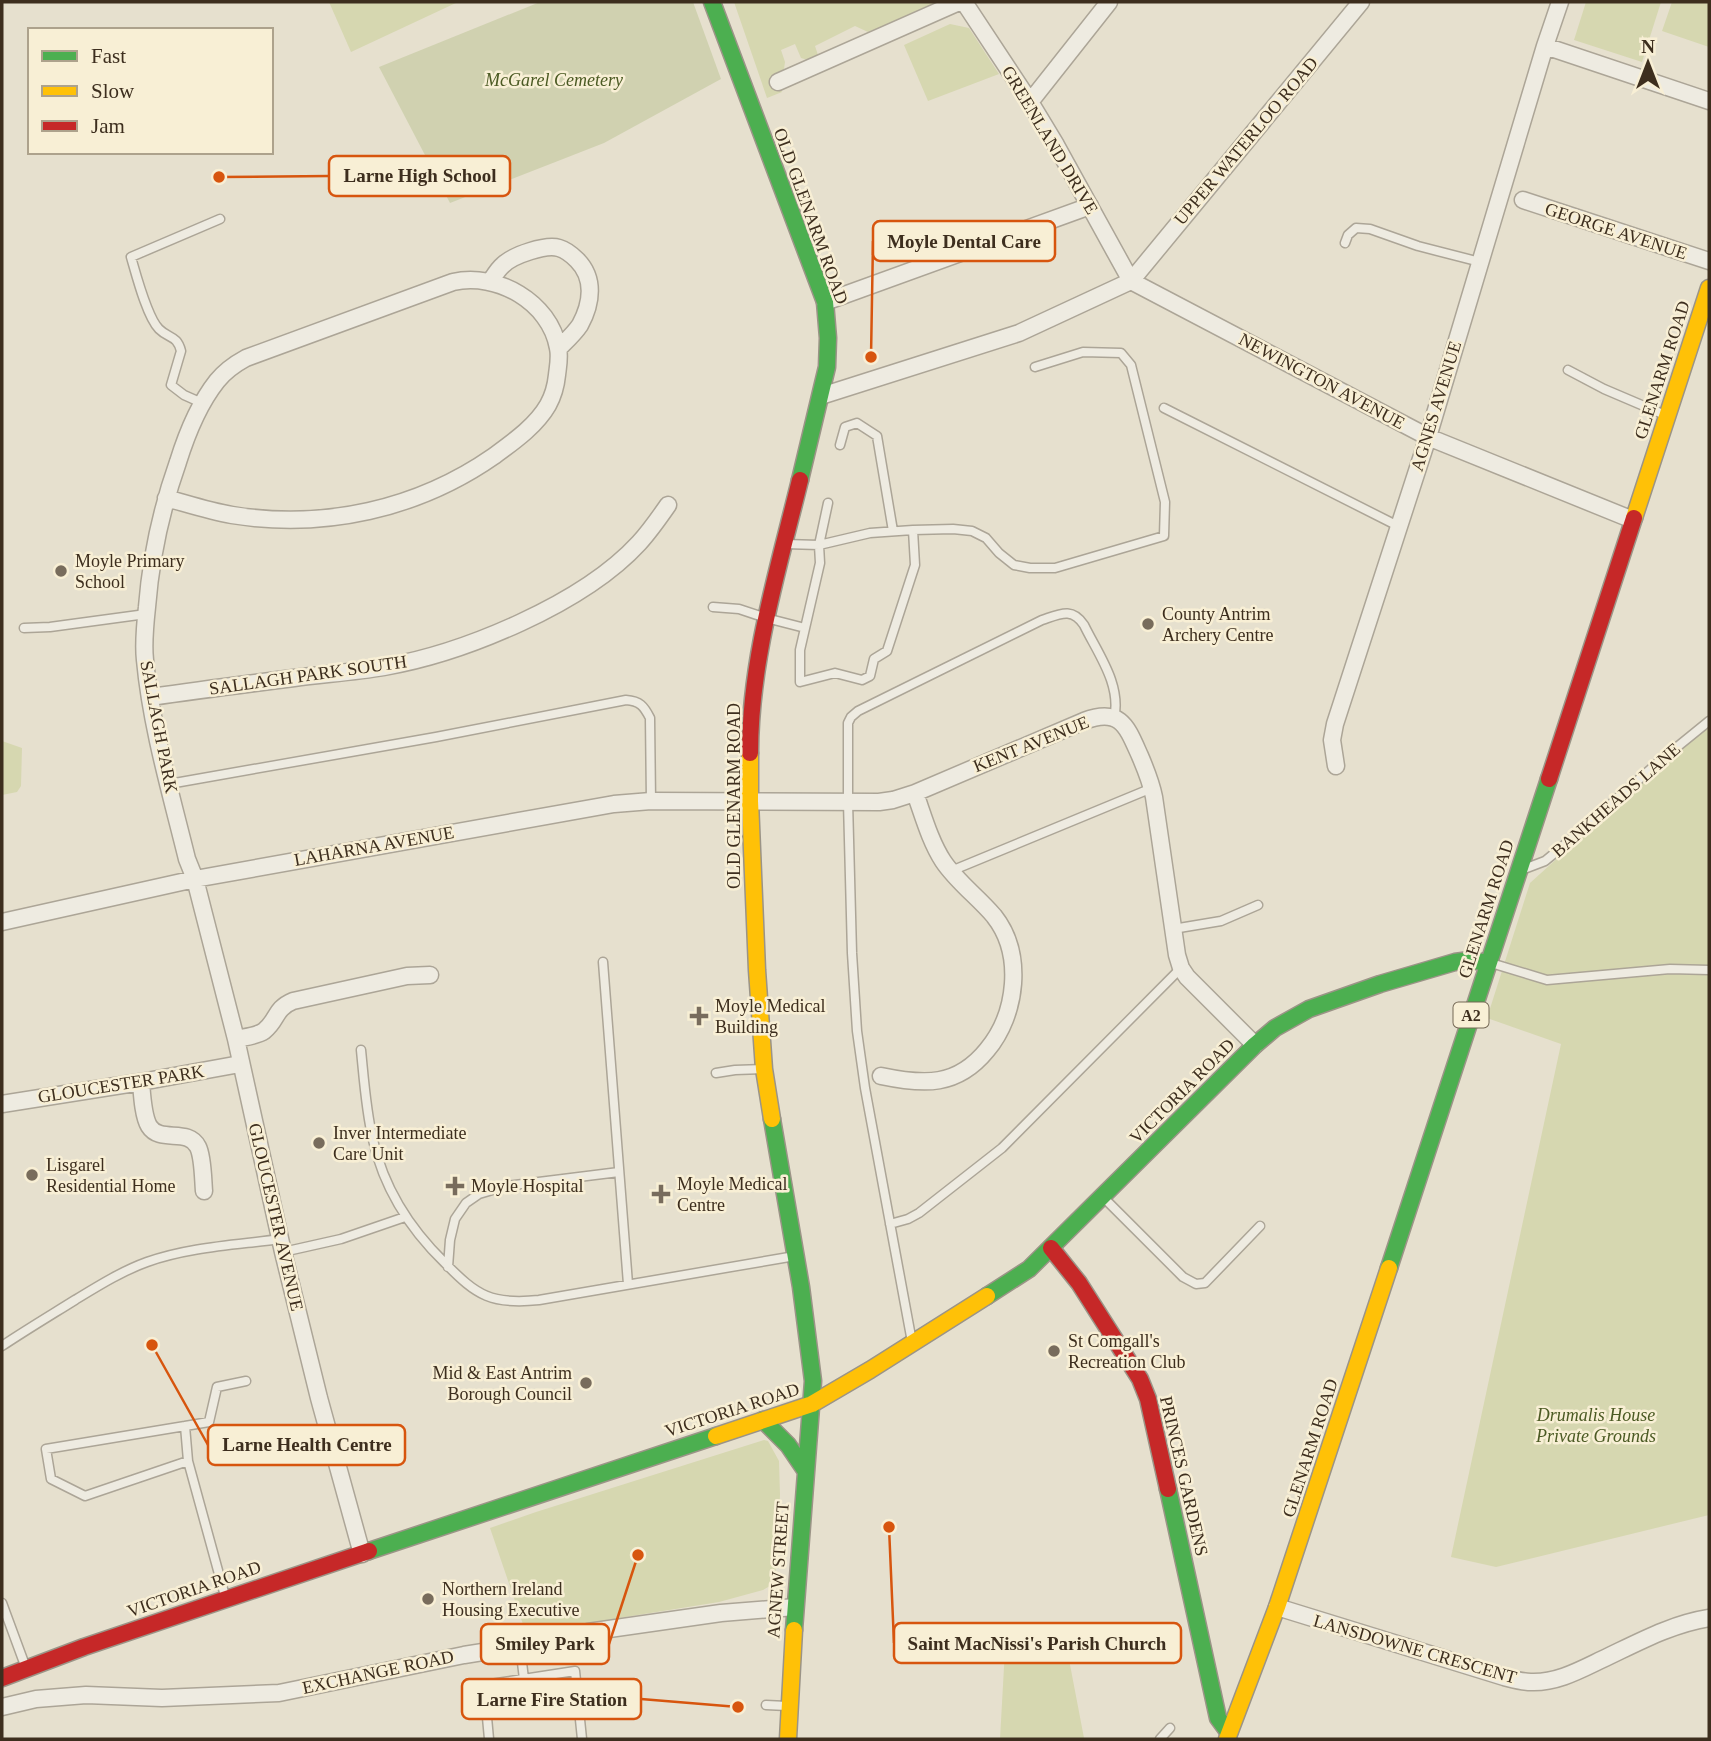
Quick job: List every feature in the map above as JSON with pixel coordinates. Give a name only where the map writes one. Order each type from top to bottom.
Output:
[{"type":"street","name":"OLD GLENARM ROAD","points":[[712,2],[825,302],[828,338],[827,367],[821,396],[766,618],[752,697],[750,725],[750,801],[764,1069],[801,1287],[813,1381],[812,1404]]},
{"type":"street","points":[[778,82],[959,2]]},
{"type":"street","name":"GREENLAND DRIVE","points":[[964,2],[1056,145],[1131,281]]},
{"type":"street","points":[[1030,102],[1109,2]]},
{"type":"street","name":"UPPER WATERLOO ROAD","points":[[1131,281],[1361,2]]},
{"type":"street","name":"AGNES AVENUE","points":[[1336,766],[1332,746],[1333,730],[1428,437],[1560,2]]},
{"type":"street","points":[[1545,46],[1709,101]]},
{"type":"street","name":"GEORGE AVENUE","points":[[1523,200],[1709,261]]},
{"type":"street","points":[[825,302],[1090,206]]},
{"type":"street","points":[[166,498],[232,515],[285,519],[340,517],[412,498],[466,475],[528,428],[544,411],[552,396],[559,365],[558,349],[548,324],[534,304],[512,290],[490,282],[506,262],[542,248],[560,248],[575,259],[587,274],[590,283],[590,297],[580,324],[558,349]]},
{"type":"street","points":[[821,396],[1019,333],[1131,281]]},
{"type":"street","name":"NEWINGTON AVENUE","points":[[1131,281],[1428,437],[1633,520]]},
{"type":"street","name":"SALLAGH PARK","points":[[195,879],[187,859],[169,784],[145,660],[146,614],[158,528],[187,433],[217,381],[236,363],[256,353],[453,282],[490,282]]},
{"type":"street","name":"GLENARM ROAD","points":[[1228,1736],[1277,1607],[1709,288]]},
{"type":"street","name":"SALLAGH PARK SOUTH","points":[[151,697],[384,667],[473,641],[539,613],[583,588],[638,544],[668,505]]},
{"type":"street","name":"KENT AVENUE","points":[[750,801],[892,800],[915,793],[1093,718],[1114,719],[1127,729],[1149,776],[1181,968],[1255,1045]]},
{"type":"street","points":[[881,1076],[935,1082],[954,1076],[971,1066],[997,1035],[1006,1017],[1011,995],[1012,958],[998,922],[951,871],[937,849],[915,793]]},
{"type":"street","name":"LAHARNA AVENUE","points":[[2,922],[195,879],[592,807],[650,801],[750,801]]},
{"type":"street","name":"GLOUCESTER AVENUE","points":[[195,879],[236,1039],[319,1398],[362,1554]]},
{"type":"street","name":"VICTORIA ROAD","points":[[2,1678],[226,1598],[812,1404],[1029,1269],[1275,1028],[1309,1009],[1368,988],[1455,962],[1471,960],[1488,963]]},
{"type":"street","points":[[236,1039],[265,1030],[282,1006],[293,1001],[407,976],[430,975]]},
{"type":"street","name":"GLOUCESTER PARK","points":[[2,1104],[240,1064]]},
{"type":"street","points":[[141,1082],[146,1120],[152,1130],[162,1135],[187,1137],[196,1143],[204,1191]]},
{"type":"street","name":"PRINCES GARDENS","points":[[1051,1248],[1079,1283],[1140,1379],[1147,1399],[1214,1719],[1228,1736]]},
{"type":"street","name":"AGNEW STREET","points":[[788,1739],[795,1607],[812,1404]]},
{"type":"street","points":[[763,1420],[788,1445],[805,1470]]},
{"type":"street","name":"EXCHANGE ROAD","points":[[2,1707],[36,1699],[86,1695],[162,1698],[279,1693],[588,1632],[721,1613],[795,1607]]},
{"type":"street","name":"LANSDOWNE CRESCENT","points":[[1277,1607],[1504,1677],[1529,1682],[1567,1676],[1667,1629],[1709,1618]]},
{"type":"lane","points":[[202,403],[184,395],[171,385],[180,347],[177,341],[158,328],[131,257],[220,219]]},
{"type":"lane","points":[[1345,243],[1348,235],[1356,228],[1370,229],[1418,246],[1480,262]]},
{"type":"lane","points":[[785,544],[819,545],[870,533],[953,529],[972,531],[986,538],[999,554],[1014,565],[1055,568],[1164,536],[1165,502],[1130,365],[1121,353],[1083,352],[1035,367]]},
{"type":"lane","points":[[1568,370],[1667,416]]},
{"type":"lane","points":[[1164,408],[1398,526]]},
{"type":"lane","points":[[840,446],[845,427],[858,423],[877,436],[893,531]]},
{"type":"lane","points":[[828,503],[819,545],[820,563],[800,650],[800,682],[835,673],[862,680],[870,676],[874,659],[887,651],[915,565],[913,530]]},
{"type":"lane","points":[[713,607],[738,608],[805,628]]},
{"type":"lane","points":[[912,1343],[857,1031],[848,802],[849,723],[858,711],[1042,620],[1067,613],[1074,614],[1084,625],[1115,690],[1117,706],[1114,719]]},
{"type":"lane","points":[[24,628],[146,614]]},
{"type":"lane","points":[[169,784],[626,700],[637,701],[645,707],[650,718],[650,801]]},
{"type":"lane","name":"BANKHEADS LANE","points":[[1518,870],[1545,861],[1709,721]]},
{"type":"lane","points":[[951,871],[1152,788]]},
{"type":"lane","points":[[1173,929],[1221,921],[1258,905]]},
{"type":"lane","points":[[603,961],[628,1284]]},
{"type":"lane","points":[[1488,963],[1547,980],[1670,969],[1709,970]]},
{"type":"lane","points":[[890,1224],[919,1213],[994,1155],[1181,968]]},
{"type":"lane","points":[[360,1050],[373,1140],[385,1178],[405,1217],[424,1243],[478,1293],[503,1300],[539,1300],[795,1256]]},
{"type":"lane","points":[[716,1073],[764,1069]]},
{"type":"lane","points":[[448,1267],[455,1219],[466,1203],[480,1194],[506,1185],[620,1172]]},
{"type":"lane","points":[[1102,1196],[1170,1265],[1196,1284],[1205,1283],[1260,1226]]},
{"type":"lane","points":[[2,1346],[95,1288],[146,1262],[204,1249],[282,1246],[341,1239],[405,1217]]},
{"type":"lane","points":[[188,1461],[85,1496],[51,1479],[46,1449],[209,1422],[217,1387],[246,1381]]},
{"type":"lane","points":[[185,1426],[188,1461],[226,1598]]},
{"type":"lane","points":[[2,1603],[26,1668]]},
{"type":"lane","points":[[520,1646],[524,1679]]},
{"type":"lane","points":[[489,1739],[484,1685],[575,1671],[582,1739]]},
{"type":"lane","points":[[766,1705],[789,1706]]},
{"type":"lane","points":[[1160,1739],[1170,1728]]},
{"type":"green space","points":[[329,2],[458,2],[351,52]]},
{"type":"green space","name":"McGarel Cemetery","points":[[540,2],[693,2],[721,79],[604,143],[450,203],[379,67]]},
{"type":"green space","points":[[734,2],[936,2],[911,16],[868,32],[855,26],[815,46],[818,55],[811,61],[801,58],[795,44],[781,50],[784,69],[776,76],[782,92],[767,98]]},
{"type":"green space","points":[[1586,2],[1661,2],[1642,62],[1574,40]]},
{"type":"green space","points":[[1672,2],[1709,2],[1709,47],[1662,31]]},
{"type":"green space","points":[[950,24],[969,28],[999,74],[928,101],[904,45]]},
{"type":"green space","name":"Drumalis House Private Grounds","points":[[1709,726],[1709,1515],[1496,1567],[1451,1557],[1561,1044],[1487,1018],[1530,883],[1676,751]]},
{"type":"green space","points":[[2,741],[22,748],[21,786],[17,792],[2,795]]},
{"type":"green space","points":[[764,1440],[768,1441],[779,1461],[780,1495],[775,1583],[763,1590],[719,1602],[527,1636],[490,1528]]},
{"type":"green space","points":[[1005,1649],[1067,1649],[1084,1738],[1000,1739]]},
{"type":"traffic: fast","points":[[712,2],[825,302],[827,367],[800,480]]},
{"type":"traffic: fast","points":[[1389,1268],[1549,779]]},
{"type":"traffic: fast","points":[[987,1296],[1029,1269],[1275,1028],[1309,1009],[1380,984],[1455,962],[1470,960],[1488,963]]},
{"type":"traffic: fast","points":[[772,1119],[801,1287],[813,1381],[794,1630]]},
{"type":"traffic: fast","points":[[763,1420],[788,1445],[805,1470]]},
{"type":"traffic: fast","points":[[369,1551],[716,1436]]},
{"type":"traffic: fast","points":[[1168,1489],[1218,1718],[1229,1733]]},
{"type":"traffic: slow","points":[[1634,518],[1709,288]]},
{"type":"traffic: slow","points":[[750,753],[757,970],[764,1069],[772,1119]]},
{"type":"traffic: slow","points":[[1227,1739],[1277,1607],[1389,1268]]},
{"type":"traffic: slow","points":[[716,1436],[812,1404],[987,1296]]},
{"type":"traffic: slow","points":[[788,1739],[794,1630]]},
{"type":"traffic: jam","points":[[750,753],[751,718],[760,649],[800,480]]},
{"type":"traffic: jam","points":[[1549,779],[1634,518]]},
{"type":"traffic: jam","points":[[1051,1248],[1079,1283],[1140,1379],[1148,1399],[1168,1489]]},
{"type":"traffic: jam","points":[[2,1678],[84,1647],[369,1551]]},
{"type":"place","name":"Larne High School","points":[[219,177]]},
{"type":"place","name":"Moyle Dental Care","points":[[871,357]]},
{"type":"place","name":"Moyle Primary School","points":[[61,571]]},
{"type":"place","name":"County Antrim Archery Centre","points":[[1148,624]]},
{"type":"place","name":"Moyle Medical Building","points":[[699,1016]]},
{"type":"place","name":"Inver Intermediate Care Unit","points":[[319,1143]]},
{"type":"place","name":"Lisgarel Residential Home","points":[[32,1175]]},
{"type":"place","name":"Moyle Hospital","points":[[455,1186]]},
{"type":"place","name":"Moyle Medical Centre","points":[[661,1194]]},
{"type":"place","name":"Larne Health Centre","points":[[152,1345]]},
{"type":"place","name":"St Comgall's Recreation Club","points":[[1054,1351]]},
{"type":"place","name":"Mid & East Antrim Borough Council","points":[[586,1383]]},
{"type":"place","name":"Saint MacNissi's Parish Church","points":[[889,1527]]},
{"type":"place","name":"Smiley Park","points":[[638,1555]]},
{"type":"place","name":"Northern Ireland Housing Executive","points":[[428,1599]]},
{"type":"place","name":"Larne Fire Station","points":[[738,1707]]}]
